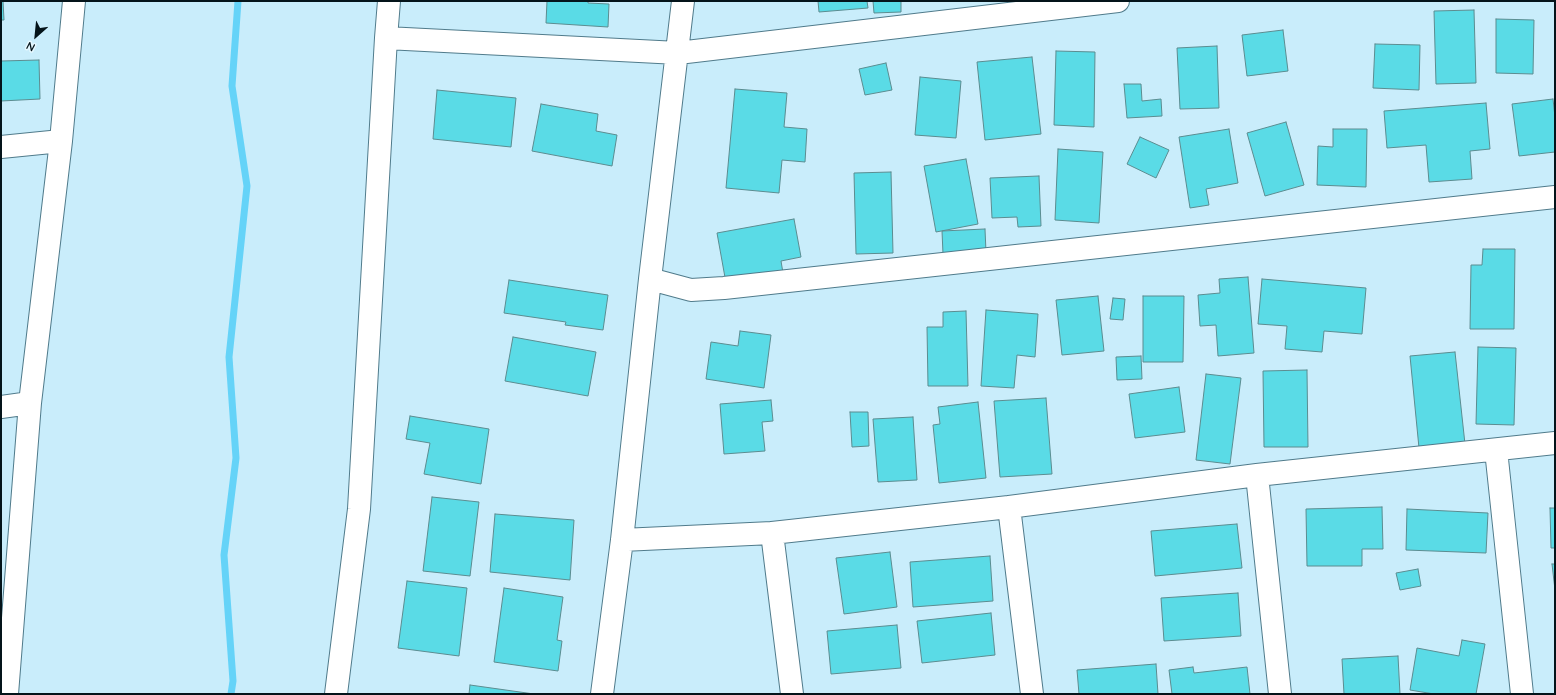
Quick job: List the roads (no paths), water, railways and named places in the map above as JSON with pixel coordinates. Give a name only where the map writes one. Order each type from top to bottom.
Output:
[{"type":"street","points":[[7,694],[30,403],[61,142],[74,1]]},
{"type":"street","points":[[336,694],[359,509],[386,38],[390,1]]},
{"type":"street","points":[[602,694],[622,540],[650,279],[683,1]]},
{"type":"street","points":[[386,38],[678,53],[1118,1]]},
{"type":"street","points":[[1,148],[61,142]]},
{"type":"street","points":[[650,279],[691,290],[724,288],[1555,197]]},
{"type":"street","points":[[1,406],[30,403]]},
{"type":"street","points":[[622,540],[772,533],[1010,507],[1257,475],[1555,443]]},
{"type":"street","points":[[1496,450],[1522,694]]},
{"type":"street","points":[[1257,475],[1280,694]]},
{"type":"street","points":[[1010,507],[1032,694]]},
{"type":"street","points":[[772,533],[792,694]]},
{"type":"waterway","points":[[231,694],[233,681],[224,555],[236,458],[229,357],[247,186],[232,86],[238,1]]}]
